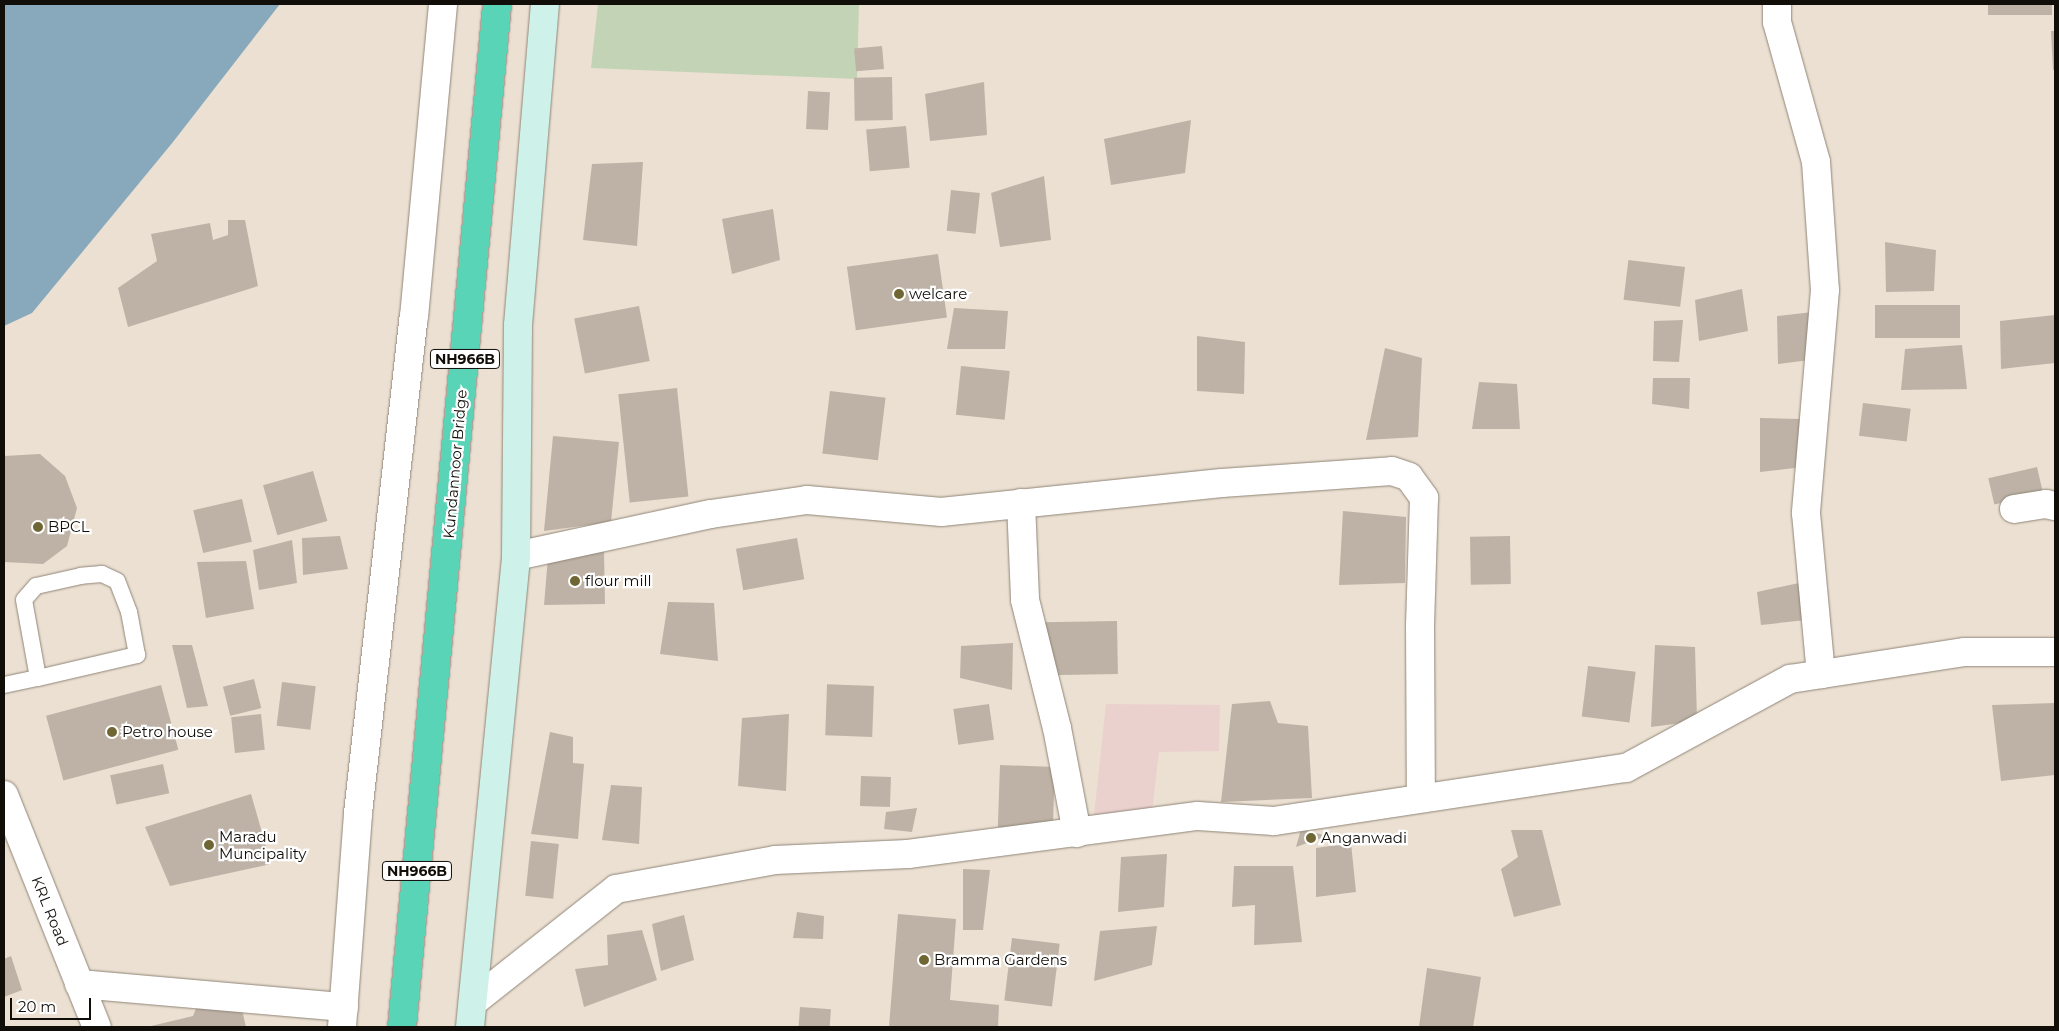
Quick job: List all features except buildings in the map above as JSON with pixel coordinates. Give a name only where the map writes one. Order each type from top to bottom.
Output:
[{"type":"highway","name":"Kundannoor Bridge","points":[[402,1027],[497,4]]},
{"type":"street","points":[[80,984],[343,1017],[358,813],[414,317],[444,4]]},
{"type":"street","points":[[471,1015],[516,556],[518,326],[545,4]]},
{"type":"street","points":[[1777,4],[1777,22],[1816,162],[1825,290],[1806,513],[1820,674]]},
{"type":"street","points":[[516,556],[711,514],[807,500],[941,512],[1222,483],[1392,471],[1409,477],[1424,498],[1420,627],[1421,798]]},
{"type":"street","points":[[1021,503],[1025,600],[1057,728],[1077,833]]},
{"type":"street","points":[[2014,509],[2046,504],[2055,506]]},
{"type":"street","points":[[471,1015],[616,889],[775,860],[908,854],[1198,816],[1274,821],[1626,768],[1790,679],[1965,652],[2055,652]]},
{"type":"street","name":"KRL Road","points":[[4,795],[97,1027]]},
{"type":"lane","points":[[4,685],[38,678],[137,655],[129,612],[117,581],[102,574],[82,576],[36,586],[24,600],[38,678]]},
{"type":"shaded area","points":[[1106,704],[1220,705],[1219,751],[1159,752],[1152,812],[1094,815]]},
{"type":"green space","points":[[598,4],[859,4],[857,79],[591,68]]},
{"type":"water","points":[[4,4],[280,4],[173,142],[32,313],[4,326]]},
{"type":"place","name":"welcare","points":[[899,294]]},
{"type":"place","name":"BPCL","points":[[38,527]]},
{"type":"place","name":"flour mill","points":[[575,581]]},
{"type":"place","name":"Petro house","points":[[112,732]]},
{"type":"place","name":"Anganwadi","points":[[1311,838]]},
{"type":"place","name":"Maradu Muncipality","points":[[209,845]]},
{"type":"place","name":"Bramma Gardens","points":[[924,960]]}]
